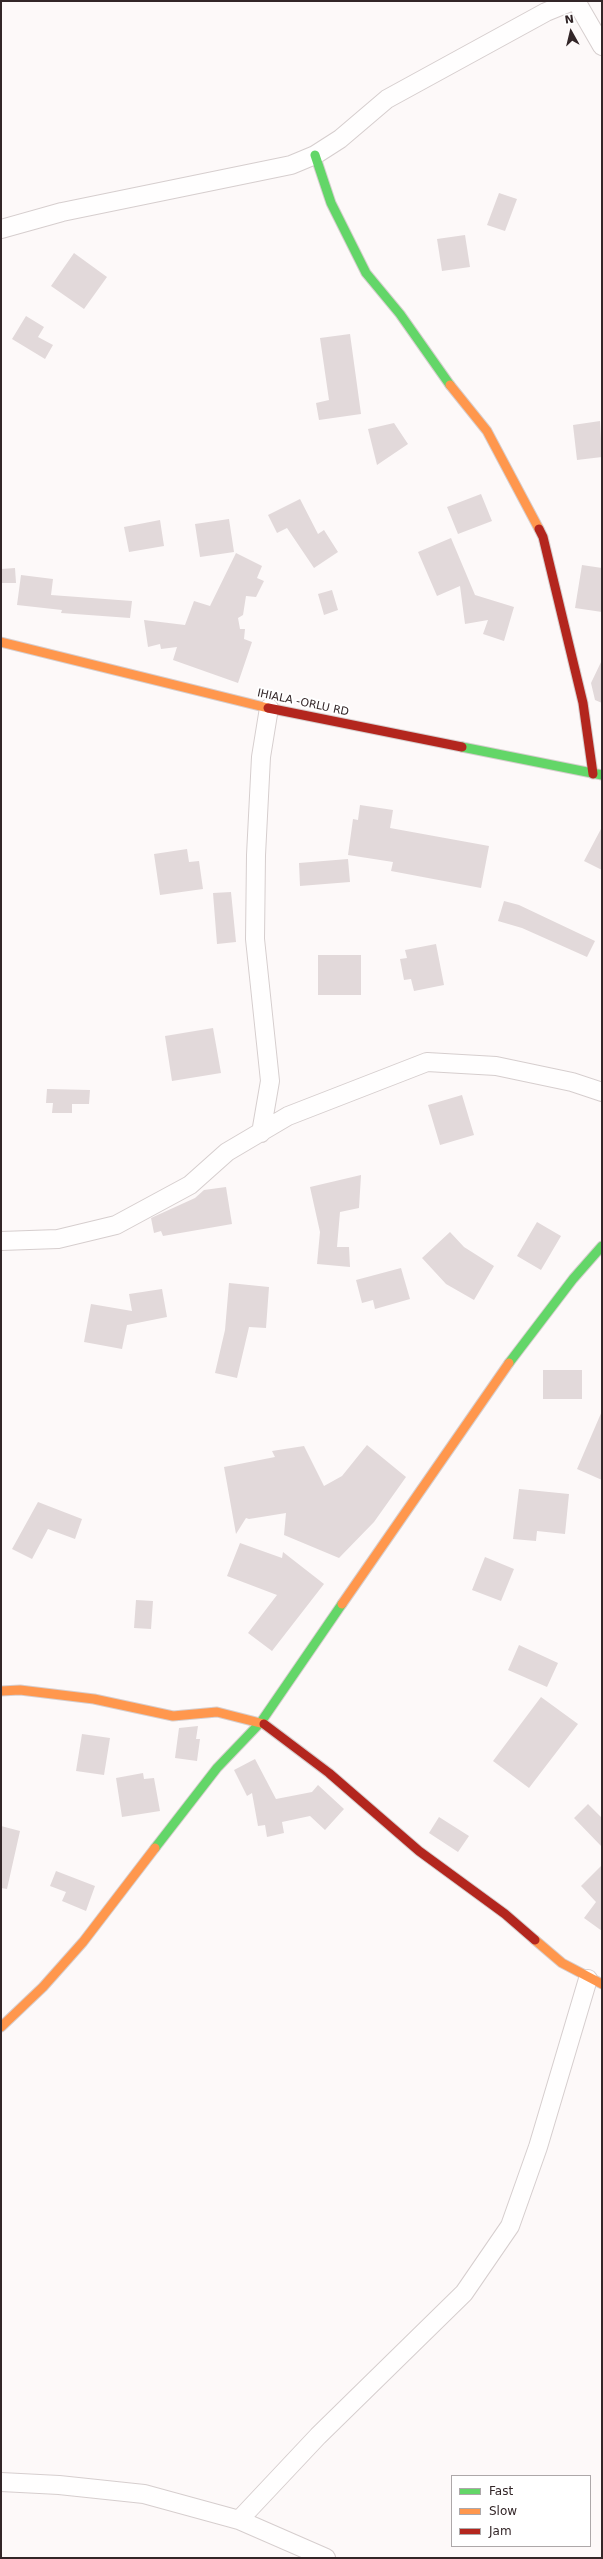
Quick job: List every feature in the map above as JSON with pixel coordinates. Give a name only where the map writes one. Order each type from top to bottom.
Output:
[{"type":"street","points":[[1,229],[62,212],[291,165],[315,155],[340,139],[387,99],[546,12],[573,1]]},
{"type":"street","points":[[576,1],[602,46]]},
{"type":"street","points":[[315,155],[331,203],[366,273],[400,314],[437,370],[487,431],[543,537],[583,703],[597,774]]},
{"type":"street","name":"IHIALA -ORLU RD","points":[[1,642],[269,708],[597,774]]},
{"type":"street","points":[[260,1133],[270,1081],[255,939],[256,855],[261,757],[269,708]]},
{"type":"street","points":[[1,1241],[58,1239],[116,1225],[190,1185],[227,1152],[288,1116],[427,1062],[496,1066],[572,1082],[602,1092]]},
{"type":"street","points":[[1,2027],[43,1987],[83,1942],[217,1768],[261,1722],[504,1370],[573,1279],[602,1246]]},
{"type":"street","points":[[1,1691],[20,1690],[94,1699],[173,1716],[217,1712],[261,1722],[329,1773],[419,1851],[505,1914],[562,1963],[595,1982],[510,2226],[464,2293],[318,2436],[238,2520]]},
{"type":"street","points":[[1,2482],[59,2485],[144,2494],[238,2520],[326,2558]]},
{"type":"building","points":[[499,193],[517,199],[505,231],[487,225]]},
{"type":"building","points":[[465,235],[470,267],[442,271],[437,239]]},
{"type":"building","points":[[74,253],[107,277],[84,309],[51,286]]},
{"type":"building","points":[[26,316],[44,327],[38,337],[53,345],[45,359],[12,339]]},
{"type":"building","points":[[350,334],[361,414],[319,420],[316,403],[329,400],[320,338]]},
{"type":"building","points":[[600,421],[602,457],[577,460],[573,425]]},
{"type":"building","points":[[394,423],[408,444],[377,465],[368,429]]},
{"type":"building","points":[[481,494],[492,521],[458,534],[447,507]]},
{"type":"building","points":[[300,499],[318,534],[324,530],[338,552],[314,568],[287,528],[277,533],[268,515]]},
{"type":"building","points":[[229,519],[234,552],[200,557],[195,524]]},
{"type":"building","points":[[160,520],[164,546],[129,552],[124,527]]},
{"type":"building","points":[[451,538],[475,595],[514,607],[504,641],[483,634],[488,620],[465,624],[460,586],[437,596],[418,552]]},
{"type":"building","points":[[236,553],[262,566],[257,578],[264,581],[256,597],[246,596],[243,615],[238,618],[240,629],[245,629],[244,639],[252,642],[238,683],[173,660],[177,647],[161,649],[160,644],[148,647],[144,620],[185,625],[194,601],[210,606]]},
{"type":"building","points":[[582,565],[602,568],[602,612],[575,608]]},
{"type":"building","points":[[15,568],[16,583],[1,583],[1,569]]},
{"type":"building","points":[[21,575],[53,579],[51,595],[132,601],[130,618],[61,613],[62,610],[17,605]]},
{"type":"building","points":[[332,590],[338,610],[324,615],[318,594]]},
{"type":"building","points":[[602,660],[602,703],[595,700],[591,683]]},
{"type":"building","points":[[360,805],[393,810],[390,828],[489,846],[481,888],[391,871],[393,862],[348,855],[353,819],[358,820]]},
{"type":"building","points":[[602,827],[602,870],[584,861]]},
{"type":"building","points":[[187,849],[189,862],[199,861],[203,889],[160,895],[154,854]]},
{"type":"building","points":[[348,859],[350,882],[300,886],[299,863]]},
{"type":"building","points":[[231,892],[236,942],[217,944],[213,893]]},
{"type":"building","points":[[504,901],[519,905],[595,941],[587,957],[522,928],[498,921]]},
{"type":"building","points":[[436,944],[444,985],[414,991],[411,979],[404,980],[400,959],[407,958],[405,950]]},
{"type":"building","points":[[318,955],[361,955],[361,995],[318,995]]},
{"type":"building","points":[[213,1028],[221,1073],[172,1081],[165,1036]]},
{"type":"building","points":[[47,1089],[90,1090],[89,1104],[72,1104],[72,1113],[52,1113],[53,1103],[46,1103]]},
{"type":"building","points":[[462,1095],[474,1135],[440,1145],[428,1105]]},
{"type":"building","points":[[361,1175],[359,1208],[340,1212],[337,1247],[349,1247],[350,1267],[317,1264],[320,1232],[310,1187]]},
{"type":"building","points":[[226,1187],[232,1224],[163,1236],[161,1231],[154,1233],[151,1218],[195,1198],[204,1190]]},
{"type":"building","points":[[537,1222],[561,1236],[541,1270],[517,1256]]},
{"type":"building","points":[[450,1232],[464,1247],[494,1266],[474,1300],[446,1284],[422,1258]]},
{"type":"building","points":[[401,1268],[410,1299],[375,1309],[373,1300],[362,1303],[356,1280]]},
{"type":"building","points":[[229,1283],[269,1287],[266,1328],[249,1327],[237,1378],[215,1373],[225,1330]]},
{"type":"building","points":[[162,1289],[167,1317],[127,1325],[122,1349],[84,1342],[91,1304],[132,1311],[129,1294]]},
{"type":"building","points":[[543,1370],[582,1370],[582,1399],[543,1399]]},
{"type":"building","points":[[602,1411],[602,1480],[577,1469]]},
{"type":"building","points":[[367,1445],[406,1477],[374,1522],[339,1558],[284,1535],[286,1513],[249,1519],[246,1518],[236,1534],[224,1467],[275,1457],[272,1451],[304,1446],[324,1486],[342,1476]]},
{"type":"building","points":[[519,1489],[569,1494],[565,1534],[537,1531],[536,1541],[513,1539]]},
{"type":"building","points":[[38,1502],[82,1519],[75,1539],[48,1529],[32,1559],[12,1549]]},
{"type":"building","points":[[240,1543],[282,1558],[283,1552],[324,1584],[272,1651],[248,1633],[277,1595],[227,1576]]},
{"type":"building","points":[[485,1557],[514,1569],[501,1601],[472,1590]]},
{"type":"building","points":[[136,1600],[153,1601],[151,1629],[134,1628]]},
{"type":"building","points":[[519,1645],[558,1663],[547,1687],[508,1670]]},
{"type":"building","points":[[541,1697],[578,1724],[529,1788],[493,1761]]},
{"type":"building","points":[[198,1726],[196,1739],[200,1739],[197,1761],[175,1758],[179,1728]]},
{"type":"building","points":[[82,1734],[110,1738],[104,1775],[76,1771]]},
{"type":"building","points":[[255,1759],[276,1799],[312,1792],[318,1785],[344,1809],[325,1830],[310,1816],[282,1822],[284,1833],[267,1837],[265,1825],[258,1826],[252,1793],[247,1796],[234,1770]]},
{"type":"building","points":[[143,1773],[144,1779],[154,1778],[160,1811],[122,1817],[116,1778]]},
{"type":"building","points":[[588,1804],[602,1818],[602,1847],[574,1818]]},
{"type":"building","points":[[439,1817],[469,1836],[458,1852],[429,1833]]},
{"type":"building","points":[[1,1826],[20,1831],[7,1889],[1,1888]]},
{"type":"building","points":[[602,1865],[602,1931],[584,1918],[596,1902],[581,1886]]},
{"type":"building","points":[[56,1871],[95,1886],[86,1911],[62,1901],[66,1892],[50,1886]]},
{"type":"traffic: fast","points":[[315,155],[331,203],[366,273],[400,314],[450,385]]},
{"type":"traffic: fast","points":[[462,747],[602,775]]},
{"type":"traffic: fast","points":[[509,1363],[573,1279],[602,1246]]},
{"type":"traffic: fast","points":[[155,1848],[217,1768],[261,1722],[342,1604]]},
{"type":"traffic: slow","points":[[450,385],[487,431],[539,529]]},
{"type":"traffic: slow","points":[[1,642],[268,708]]},
{"type":"traffic: slow","points":[[342,1604],[509,1363]]},
{"type":"traffic: slow","points":[[1,1691],[20,1690],[94,1699],[173,1716],[217,1712],[264,1724]]},
{"type":"traffic: slow","points":[[1,2027],[43,1987],[83,1942],[155,1848]]},
{"type":"traffic: slow","points":[[535,1940],[562,1963],[602,1984]]},
{"type":"traffic: jam","points":[[539,529],[543,537],[583,703],[593,774]]},
{"type":"traffic: jam","points":[[268,708],[462,747]]},
{"type":"traffic: jam","points":[[264,1724],[329,1773],[419,1851],[505,1914],[535,1940]]}]
